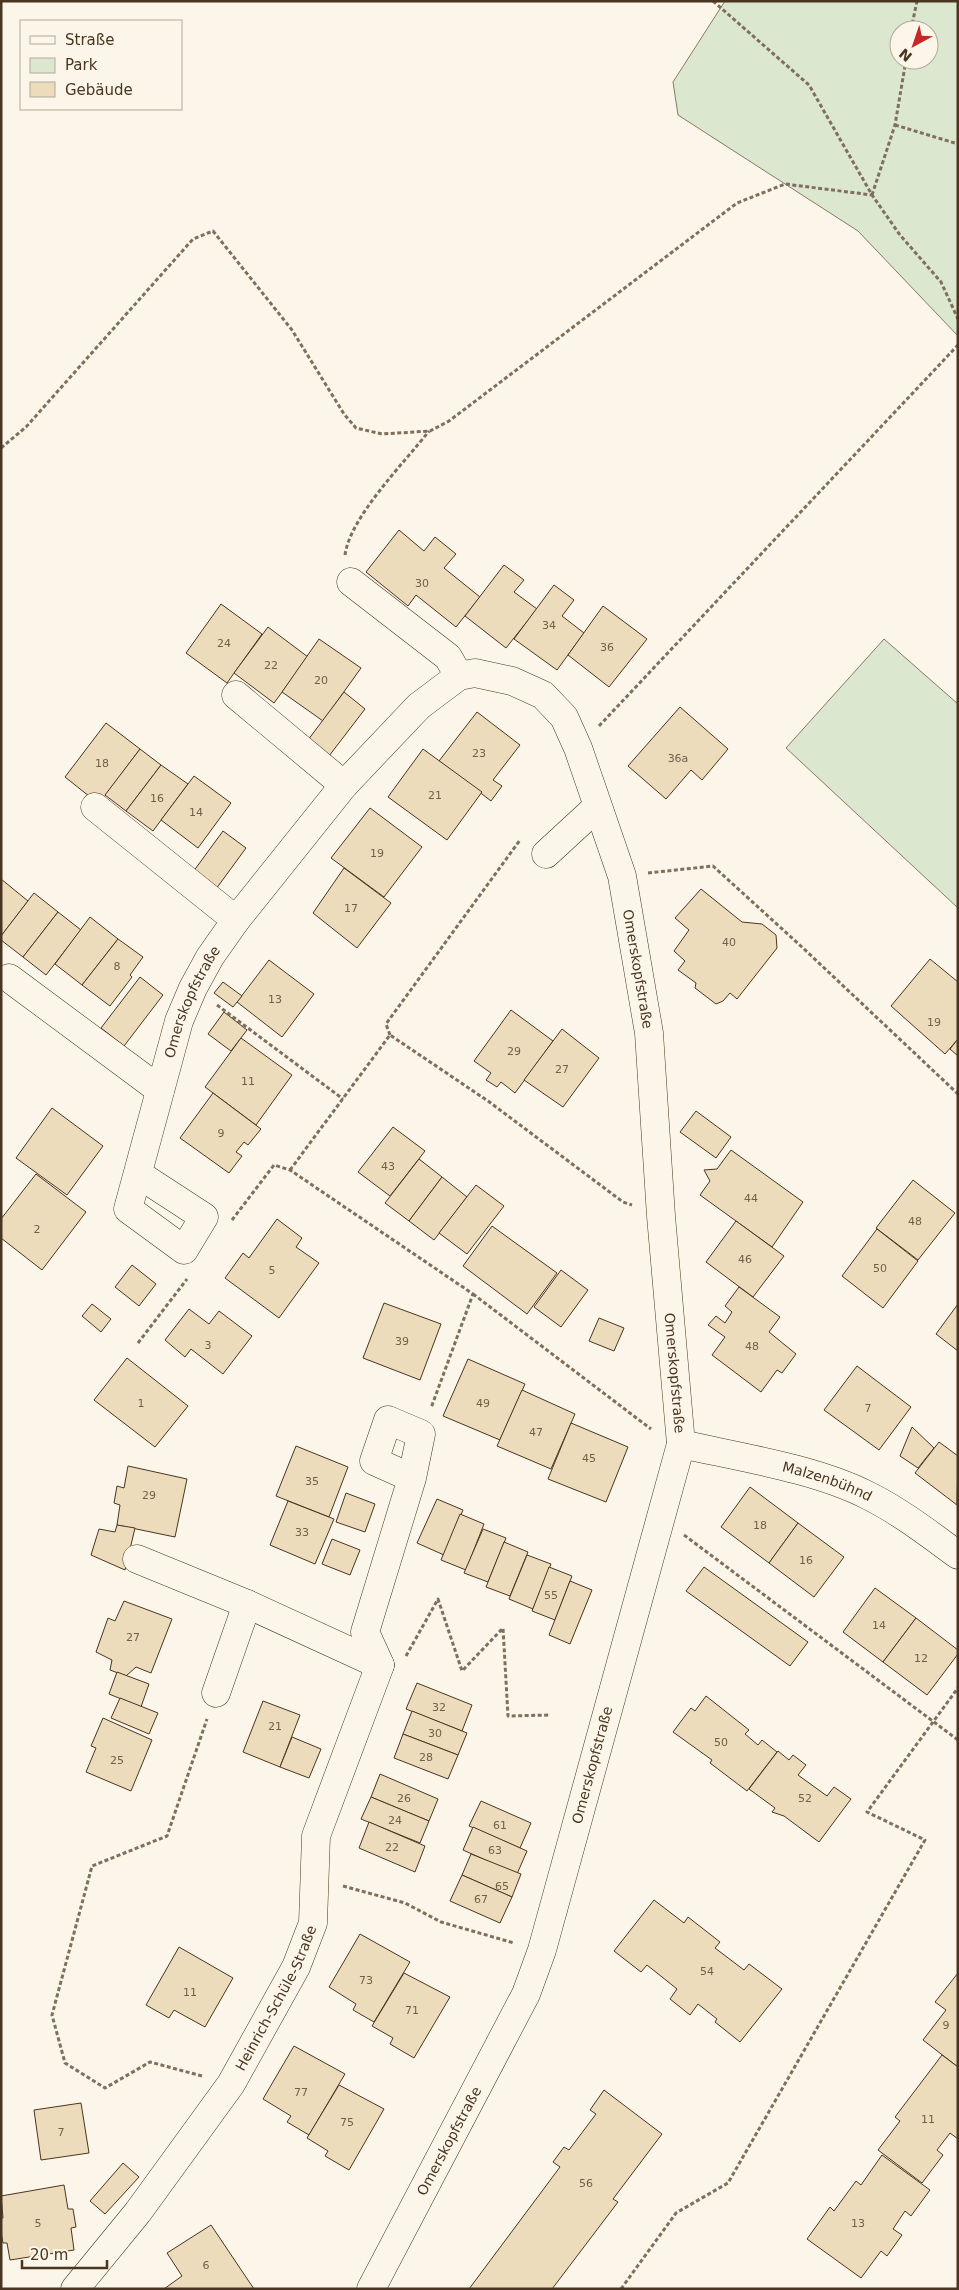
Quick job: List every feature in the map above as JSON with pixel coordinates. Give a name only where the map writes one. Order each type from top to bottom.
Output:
[{"type":"street","points":[[351,582],[448,657],[459,676]]},
{"type":"street","name":"Omerskopfstraße","points":[[138,1174],[179,1021],[193,988],[210,957],[236,920],[344,785],[418,706],[459,676],[475,674],[512,681],[543,695],[564,717],[578,748],[597,808],[610,839],[622,876],[649,1032],[661,1216],[681,1444],[659,1516],[542,1950],[526,1994],[371,2289]]},
{"type":"street","points":[[236,695],[344,785]]},
{"type":"street","points":[[95,807],[236,920]]},
{"type":"street","points":[[546,854],[597,808]]},
{"type":"street","points":[[9,978],[160,1090]]},
{"type":"street","points":[[380,1665],[364,1632],[412,1478],[421,1434],[388,1420],[374,1461],[412,1478]]},
{"type":"street","name":"Malzenbühnd","points":[[681,1444],[809,1474],[867,1494],[895,1510],[958,1555]]},
{"type":"street","points":[[137,1559],[247,1604],[380,1665]]},
{"type":"street","points":[[216,1693],[247,1604]]},
{"type":"street","name":"Heinrich-Schüle-Straße","points":[[76,2289],[138,2212],[231,2084],[296,1967],[313,1923],[313,1878],[316,1836],[380,1665]]},
{"type":"path","points":[[712,1],[809,85],[872,195],[900,235],[941,282],[958,319]]},
{"type":"path","points":[[914,20],[917,1]]},
{"type":"path","points":[[872,195],[895,125],[904,70]]},
{"type":"path","points":[[895,125],[958,144]]},
{"type":"path","points":[[351,582],[344,569],[346,545],[363,512],[430,431],[449,421],[737,203],[785,184],[872,195]]},
{"type":"path","points":[[1,448],[26,427],[193,239],[213,231],[292,330],[344,414],[356,428],[382,434],[430,431]]},
{"type":"path","points":[[578,748],[958,345]]},
{"type":"path","points":[[523,836],[386,1024],[390,1035],[488,1101],[623,1202],[661,1216]]},
{"type":"path","points":[[622,876],[713,866],[958,1094]]},
{"type":"path","points":[[193,988],[343,1099]]},
{"type":"path","points":[[290,1170],[390,1035]]},
{"type":"path","points":[[229,1224],[274,1164],[290,1170],[473,1294],[644,1425],[681,1444]]},
{"type":"path","points":[[138,1343],[190,1276]]},
{"type":"path","points":[[421,1434],[473,1294]]},
{"type":"path","points":[[659,1516],[958,1740]]},
{"type":"path","points":[[380,1665],[406,1656],[438,1599],[462,1671],[503,1628],[508,1716],[550,1715]]},
{"type":"path","points":[[621,2289],[676,2212],[728,2183],[925,1840],[867,1812],[958,1688]]},
{"type":"path","points":[[216,1693],[167,1836],[92,1866],[52,2015],[65,2063],[105,2088],[150,2062],[231,2084]]},
{"type":"path","points":[[313,1878],[405,1903],[441,1922],[474,1933],[542,1950]]},
{"type":"green space","points":[[725,1],[958,1],[958,336],[858,231],[678,115],[673,82]]},
{"type":"green space","points":[[884,639],[958,704],[958,908],[786,748]]},
{"type":"building","points":[[399,530],[424,551],[435,537],[456,554],[444,568],[480,597],[456,627],[416,595],[408,606],[366,572]]},
{"type":"building","points":[[504,565],[524,580],[514,592],[537,609],[506,648],[465,616]]},
{"type":"building","points":[[554,585],[574,600],[562,616],[584,633],[557,670],[514,639]]},
{"type":"building","points":[[221,604],[262,634],[227,683],[186,653]]},
{"type":"building","points":[[603,606],[647,639],[609,687],[568,655]]},
{"type":"building","points":[[268,627],[308,657],[274,703],[234,673]]},
{"type":"building","points":[[319,639],[361,668],[323,721],[282,692]]},
{"type":"building","points":[[344,692],[365,709],[329,756],[308,740]]},
{"type":"building","points":[[680,707],[728,749],[702,780],[691,770],[666,799],[628,766]]},
{"type":"building","points":[[477,712],[520,745],[493,780],[502,786],[491,801],[439,761]]},
{"type":"building","points":[[106,723],[140,749],[99,804],[65,777]]},
{"type":"building","points":[[140,749],[161,765],[126,811],[105,795]]},
{"type":"building","points":[[423,749],[482,792],[447,840],[388,797]]},
{"type":"building","points":[[161,765],[188,784],[153,831],[126,811]]},
{"type":"building","points":[[194,776],[231,803],[198,848],[161,820]]},
{"type":"building","points":[[370,808],[422,847],[384,897],[331,858]]},
{"type":"building","points":[[223,831],[246,848],[216,889],[193,872]]},
{"type":"building","points":[[344,868],[391,903],[357,948],[313,913]]},
{"type":"building","points":[[1,879],[28,901],[1,936]]},
{"type":"building","points":[[701,889],[742,922],[762,924],[776,935],[777,948],[737,999],[730,993],[723,1001],[716,1004],[695,988],[696,983],[678,970],[685,961],[674,951],[689,930],[675,918]]},
{"type":"building","points":[[34,893],[58,912],[23,957],[1,940],[1,936]]},
{"type":"building","points":[[58,912],[81,930],[46,975],[23,957]]},
{"type":"building","points":[[90,917],[118,939],[82,985],[55,964]]},
{"type":"building","points":[[118,939],[143,957],[130,975],[132,977],[110,1006],[82,985]]},
{"type":"building","points":[[930,959],[958,982],[958,1039],[945,1054],[891,1006]]},
{"type":"building","points":[[269,960],[314,994],[282,1037],[237,1002]]},
{"type":"building","points":[[140,977],[163,995],[124,1046],[101,1028]]},
{"type":"building","points":[[223,982],[242,996],[233,1007],[214,993]]},
{"type":"building","points":[[511,1010],[553,1041],[515,1093],[501,1082],[497,1087],[486,1080],[491,1073],[474,1061]]},
{"type":"building","points":[[224,1012],[247,1030],[231,1051],[208,1034]]},
{"type":"building","points":[[562,1029],[599,1058],[563,1107],[524,1080]]},
{"type":"building","points":[[241,1038],[292,1075],[256,1125],[205,1087]]},
{"type":"building","points":[[958,1039],[958,1056],[950,1049]]},
{"type":"building","points":[[213,1093],[261,1129],[248,1145],[244,1142],[236,1152],[242,1156],[229,1173],[180,1138]]},
{"type":"building","points":[[52,1108],[103,1146],[67,1195],[16,1158]]},
{"type":"building","points":[[696,1111],[731,1137],[716,1158],[680,1132]]},
{"type":"building","points":[[393,1127],[425,1151],[390,1196],[358,1172]]},
{"type":"building","points":[[731,1150],[803,1202],[772,1247],[700,1195],[710,1181],[704,1170],[717,1169]]},
{"type":"building","points":[[419,1159],[442,1177],[409,1221],[385,1203]]},
{"type":"building","points":[[36,1174],[86,1212],[42,1270],[1,1238],[1,1219]]},
{"type":"building","points":[[442,1177],[467,1197],[434,1240],[409,1221]]},
{"type":"building","points":[[913,1180],[955,1213],[918,1260],[876,1228]]},
{"type":"building","points":[[476,1185],[504,1206],[467,1254],[439,1233]]},
{"type":"building","points":[[277,1219],[302,1238],[296,1247],[319,1263],[279,1318],[225,1278],[243,1253],[249,1258]]},
{"type":"building","points":[[736,1221],[784,1256],[753,1297],[706,1262]]},
{"type":"building","points":[[492,1226],[557,1273],[527,1314],[463,1266]]},
{"type":"building","points":[[877,1229],[918,1261],[883,1308],[842,1276]]},
{"type":"building","points":[[132,1265],[156,1284],[139,1306],[115,1287]]},
{"type":"building","points":[[561,1270],[588,1290],[561,1327],[534,1307]]},
{"type":"building","points":[[739,1287],[780,1317],[769,1332],[796,1354],[782,1373],[777,1370],[761,1392],[712,1355],[725,1337],[708,1325],[716,1316],[725,1323],[732,1312],[725,1306]]},
{"type":"building","points":[[384,1303],[441,1324],[420,1380],[363,1358]]},
{"type":"building","points":[[92,1304],[111,1319],[101,1332],[82,1316]]},
{"type":"building","points":[[958,1304],[958,1351],[936,1334]]},
{"type":"building","points":[[189,1309],[209,1324],[219,1311],[252,1336],[223,1374],[191,1349],[185,1357],[165,1340]]},
{"type":"building","points":[[599,1318],[624,1328],[614,1351],[589,1341]]},
{"type":"building","points":[[127,1358],[188,1406],[155,1447],[94,1400]]},
{"type":"building","points":[[468,1359],[525,1384],[500,1440],[443,1416]]},
{"type":"building","points":[[857,1366],[911,1407],[879,1450],[824,1410]]},
{"type":"building","points":[[522,1390],[575,1414],[551,1469],[497,1446]]},
{"type":"building","points":[[571,1423],[628,1447],[606,1502],[548,1479]]},
{"type":"building","points":[[912,1427],[934,1448],[918,1468],[900,1456]]},
{"type":"building","points":[[939,1442],[958,1456],[957,1505],[915,1473]]},
{"type":"building","points":[[296,1446],[348,1467],[329,1517],[276,1496]]},
{"type":"building","points":[[128,1466],[187,1479],[175,1537],[117,1525],[120,1505],[114,1503],[117,1486],[124,1488]]},
{"type":"building","points":[[750,1487],[798,1523],[769,1563],[721,1527]]},
{"type":"building","points":[[346,1493],[375,1504],[365,1532],[336,1522]]},
{"type":"building","points":[[437,1499],[463,1510],[444,1555],[417,1543]]},
{"type":"building","points":[[288,1501],[334,1519],[315,1564],[270,1545]]},
{"type":"building","points":[[460,1514],[484,1524],[466,1570],[441,1560]]},
{"type":"building","points":[[798,1523],[844,1557],[814,1597],[769,1563]]},
{"type":"building","points":[[117,1525],[135,1528],[125,1570],[91,1555],[99,1529],[115,1532]]},
{"type":"building","points":[[483,1529],[506,1538],[488,1582],[464,1573]]},
{"type":"building","points":[[332,1539],[360,1550],[350,1575],[322,1564]]},
{"type":"building","points":[[504,1542],[528,1552],[510,1596],[486,1587]]},
{"type":"building","points":[[527,1555],[551,1564],[533,1609],[509,1599]]},
{"type":"building","points":[[549,1567],[572,1576],[555,1620],[532,1611]]},
{"type":"building","points":[[704,1567],[808,1642],[790,1666],[686,1591]]},
{"type":"building","points":[[570,1581],[592,1590],[570,1644],[549,1635]]},
{"type":"building","points":[[875,1588],[916,1618],[883,1662],[843,1632]]},
{"type":"building","points":[[124,1601],[172,1619],[151,1673],[136,1667],[126,1676],[110,1670],[112,1660],[96,1652],[108,1618],[115,1621]]},
{"type":"building","points":[[916,1618],[958,1650],[958,1654],[927,1695],[883,1662]]},
{"type":"building","points":[[117,1672],[149,1684],[141,1707],[109,1694]]},
{"type":"building","points":[[417,1683],[472,1705],[462,1731],[406,1709]]},
{"type":"building","points":[[706,1696],[749,1730],[745,1734],[758,1745],[762,1740],[777,1752],[747,1791],[710,1763],[712,1760],[673,1732],[691,1708],[695,1711]]},
{"type":"building","points":[[120,1698],[158,1713],[149,1734],[111,1718]]},
{"type":"building","points":[[263,1701],[300,1715],[280,1767],[243,1752]]},
{"type":"building","points":[[412,1711],[467,1733],[458,1755],[403,1734]]},
{"type":"building","points":[[103,1718],[152,1740],[131,1791],[86,1772],[96,1748],[91,1746]]},
{"type":"building","points":[[403,1734],[458,1755],[448,1779],[394,1758]]},
{"type":"building","points":[[292,1737],[321,1749],[309,1778],[280,1767]]},
{"type":"building","points":[[778,1751],[789,1760],[793,1755],[806,1765],[798,1775],[827,1796],[834,1787],[851,1799],[819,1842],[784,1816],[772,1812],[775,1808],[749,1789]]},
{"type":"building","points":[[380,1774],[438,1799],[429,1821],[371,1797]]},
{"type":"building","points":[[371,1797],[429,1821],[420,1843],[361,1819]]},
{"type":"building","points":[[481,1801],[531,1823],[520,1848],[469,1826]]},
{"type":"building","points":[[369,1822],[425,1846],[415,1872],[359,1848]]},
{"type":"building","points":[[473,1827],[527,1851],[517,1874],[463,1850]]},
{"type":"building","points":[[471,1854],[521,1874],[512,1897],[462,1875]]},
{"type":"building","points":[[462,1875],[512,1897],[500,1923],[450,1901]]},
{"type":"building","points":[[654,1900],[684,1923],[688,1917],[720,1942],[715,1948],[744,1970],[749,1964],[782,1989],[740,2042],[715,2022],[717,2019],[698,2004],[690,2015],[670,1999],[677,1989],[647,1965],[641,1972],[614,1951]]},
{"type":"building","points":[[360,1934],[410,1962],[374,2022],[353,2010],[356,2004],[329,1987]]},
{"type":"building","points":[[179,1947],[233,1978],[205,2027],[174,2010],[169,2018],[146,2005]]},
{"type":"building","points":[[404,1973],[450,1997],[414,2058],[390,2044],[393,2038],[372,2026]]},
{"type":"building","points":[[958,1973],[958,2067],[923,2040],[946,2010],[935,2002]]},
{"type":"building","points":[[294,2046],[345,2074],[309,2135],[287,2122],[291,2116],[263,2099]]},
{"type":"building","points":[[942,2055],[958,2067],[958,2139],[950,2133],[937,2150],[943,2155],[922,2183],[878,2150],[900,2121],[895,2117]]},
{"type":"building","points":[[339,2085],[384,2109],[349,2170],[325,2156],[328,2151],[307,2138]]},
{"type":"building","points":[[604,2090],[662,2134],[613,2199],[618,2202],[552,2289],[469,2289],[560,2167],[553,2162],[564,2147],[569,2150],[596,2114],[590,2110]]},
{"type":"building","points":[[81,2103],[89,2153],[41,2160],[34,2110]]},
{"type":"building","points":[[882,2155],[930,2190],[911,2216],[905,2211],[893,2229],[902,2235],[887,2256],[881,2251],[861,2278],[807,2239],[830,2207],[834,2211],[856,2181],[861,2185]]},
{"type":"building","points":[[123,2163],[139,2177],[105,2214],[90,2201]]},
{"type":"building","points":[[64,2185],[68,2209],[73,2209],[76,2227],[71,2228],[74,2250],[10,2260],[7,2243],[3,2243],[1,2232],[1,2218],[3,2218],[1,2196]]},
{"type":"building","points":[[211,2225],[254,2289],[164,2289],[182,2276],[167,2253]]}]
